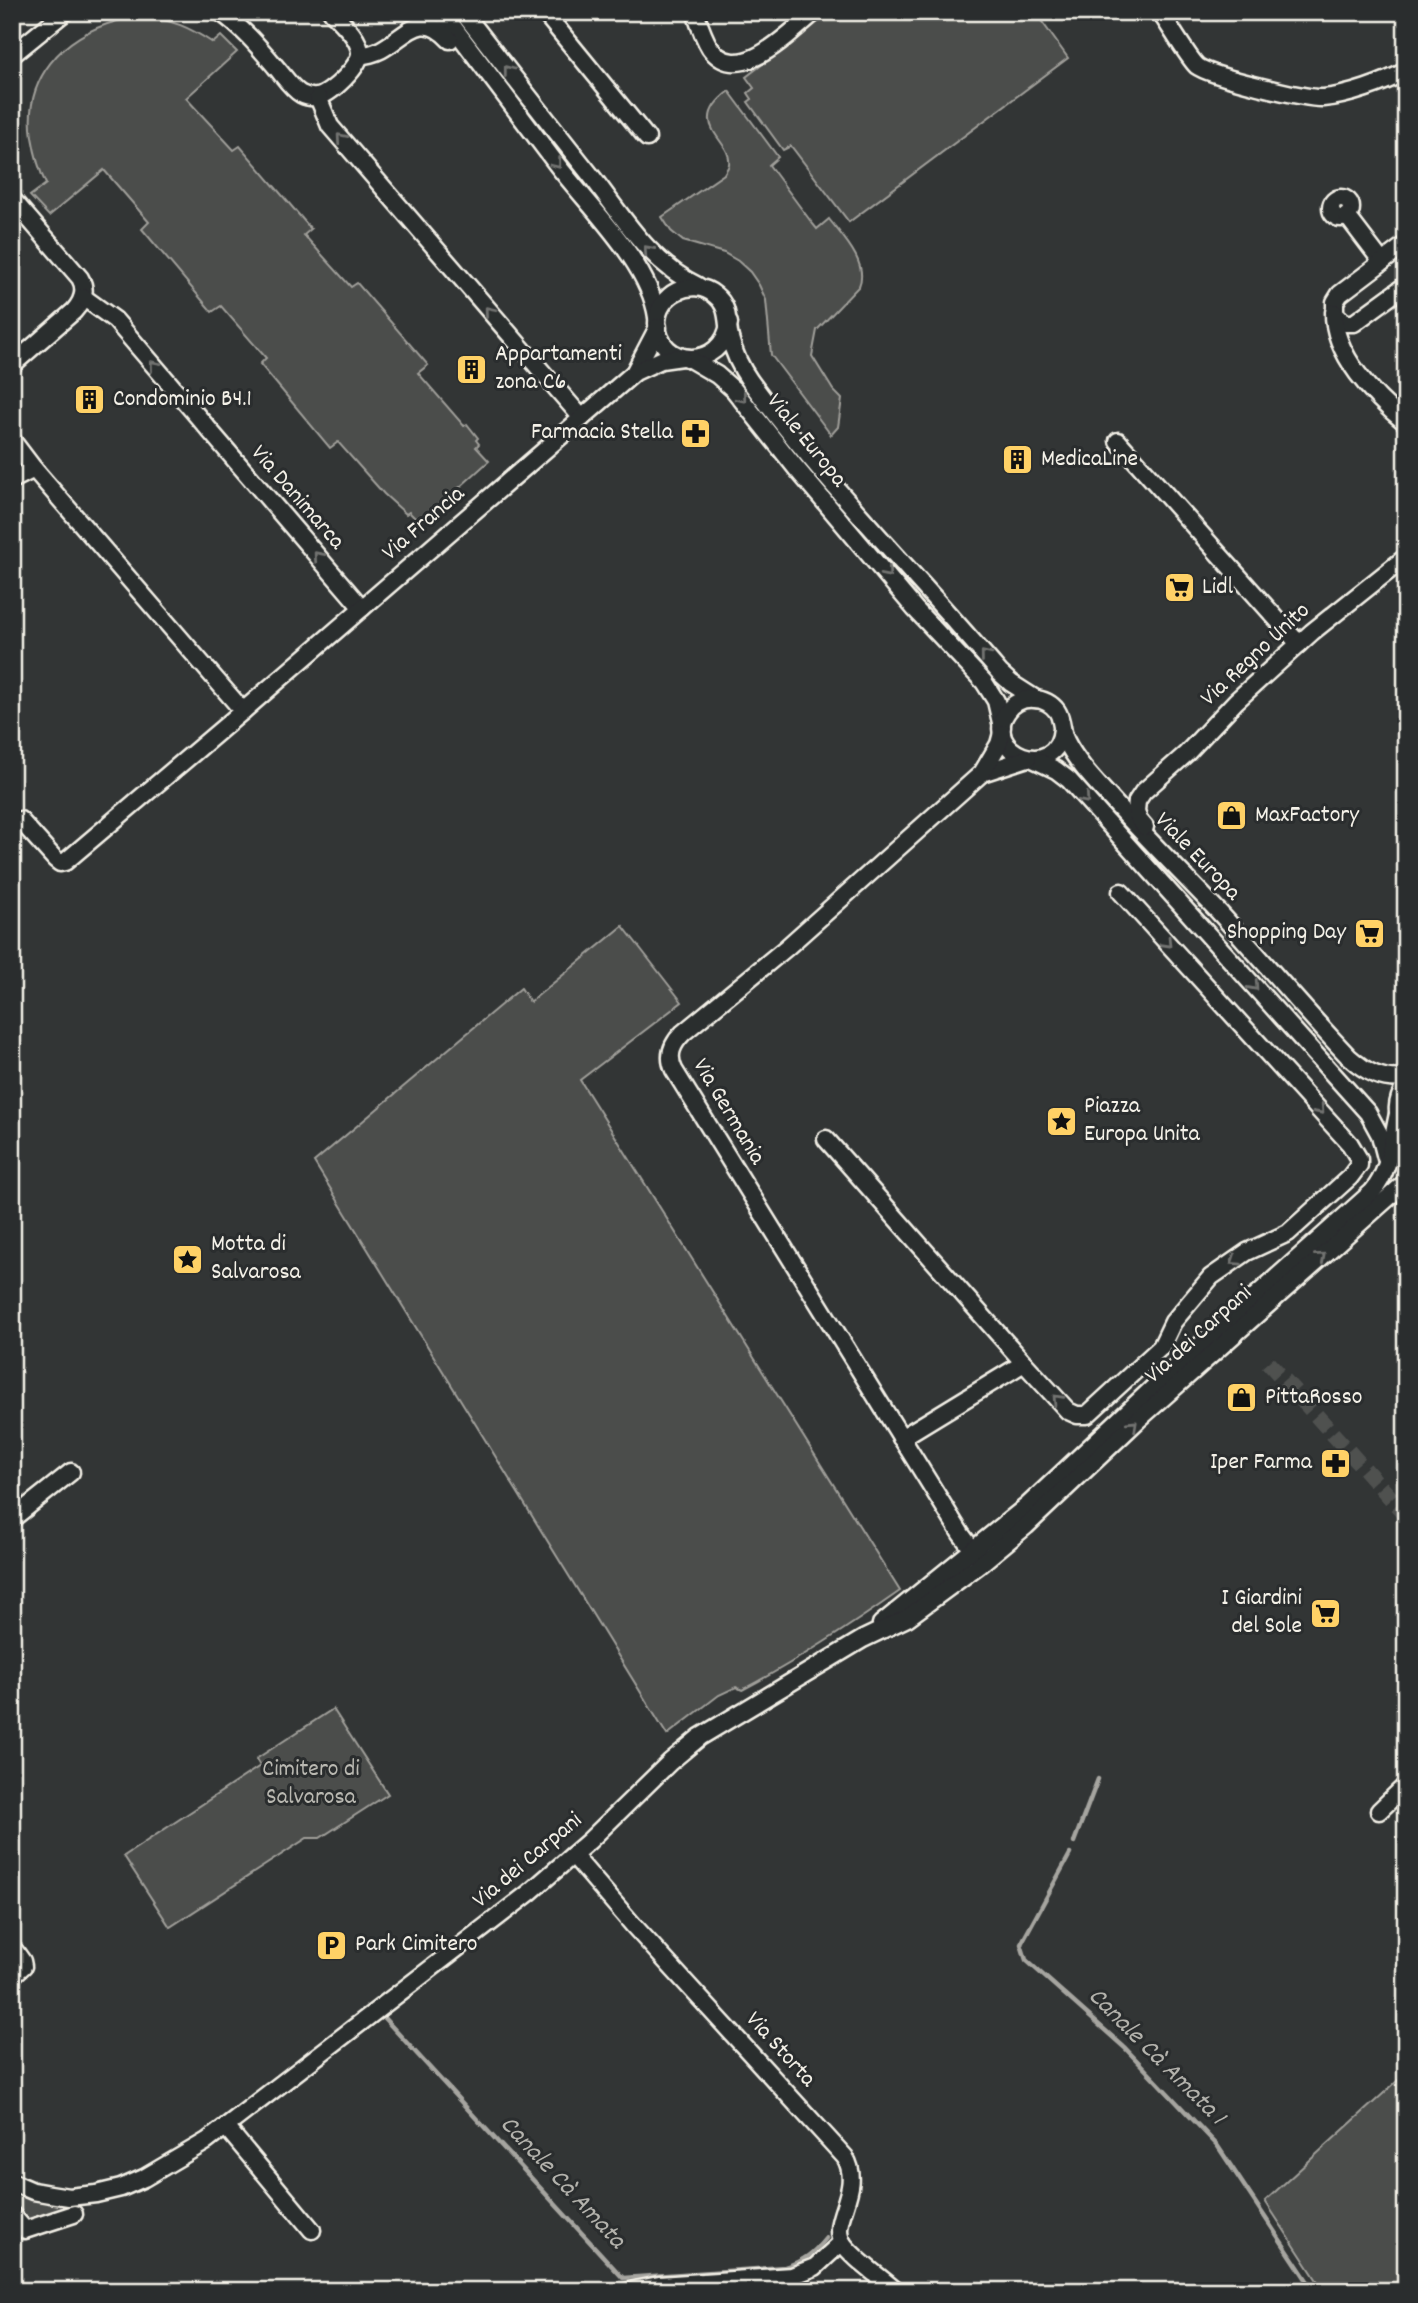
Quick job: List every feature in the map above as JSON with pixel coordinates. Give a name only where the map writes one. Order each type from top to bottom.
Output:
[{"type":"street","points":[[12,55],[65,12]]},
{"type":"street","points":[[220,12],[251,38],[298,92],[309,97],[326,93],[355,68],[360,55],[360,49],[352,35],[332,12]]},
{"type":"street","name":"Viale Europa","points":[[442,12],[646,280],[654,300],[660,337],[666,346],[718,375],[734,390],[796,468],[915,608],[984,682],[996,701],[1002,732],[1011,750],[1069,780],[1368,1113],[1382,1140],[1386,1166]]},
{"type":"street","name":"Viale Europa","points":[[463,12],[641,242],[669,270],[713,293],[722,301],[727,311],[734,350],[747,377],[810,457],[1000,673],[1056,710],[1067,742],[1103,791],[1218,911],[1356,1063],[1377,1076],[1393,1079],[1406,1077]]},
{"type":"street","points":[[544,12],[647,138]]},
{"type":"street","points":[[695,12],[709,47],[728,62],[744,62],[760,56],[815,12]]},
{"type":"street","points":[[1160,12],[1197,66],[1231,80],[1320,98],[1394,78],[1406,71]]},
{"type":"street","points":[[360,55],[376,52],[416,22],[423,20],[435,23],[490,93],[533,132]]},
{"type":"street","points":[[318,97],[330,126],[582,418]]},
{"type":"street","points":[[12,199],[80,278],[84,287],[83,297],[74,311],[12,365]]},
{"type":"street","points":[[1347,216],[1382,262]]},
{"type":"street","points":[[1406,243],[1340,295],[1335,302],[1334,312],[1337,339],[1352,363],[1375,394],[1406,423]]},
{"type":"street","points":[[1334,312],[1339,320],[1352,324],[1406,285]]},
{"type":"street","points":[[657,324],[661,306],[672,294],[687,287],[703,289]]},
{"type":"street","name":"Via Danimarca","points":[[83,297],[115,320],[362,608]]},
{"type":"street","points":[[1352,363],[1351,335],[1361,318]]},
{"type":"street","points":[[685,357],[706,356],[716,349],[727,335],[729,323]]},
{"type":"street","name":"Via Francia","points":[[635,372],[657,324]]},
{"type":"street","name":"Via Francia","points":[[20,820],[55,859],[60,863],[65,862],[635,372],[653,362],[685,357]]},
{"type":"street","points":[[12,440],[243,711]]},
{"type":"street","points":[[1118,441],[1299,644]]},
{"type":"street","points":[[12,471],[29,462]]},
{"type":"street","points":[[12,480],[29,462]]},
{"type":"street","name":"Via Regno Unito","points":[[1143,792],[1186,754],[1245,692],[1406,557]]},
{"type":"street","points":[[1002,732],[1004,717],[1012,706],[1023,700],[1036,699]]},
{"type":"street","points":[[1030,758],[1042,757],[1052,751],[1059,743],[1062,729]]},
{"type":"street","name":"Via Germania","points":[[980,1552],[901,1438],[674,1070],[670,1055],[674,1043],[683,1033],[786,948],[982,773],[999,744],[1002,732]]},
{"type":"street","name":"Via Germania","points":[[982,773],[1030,758]]},
{"type":"street","points":[[1078,758],[1115,791],[1126,794],[1143,792]]},
{"type":"street","points":[[1143,792],[1136,806],[1139,820],[1218,911]]},
{"type":"street","points":[[826,1139],[1068,1410],[1077,1415],[1087,1415],[1161,1347],[1172,1322],[1211,1277],[1247,1252],[1288,1233],[1350,1177],[1359,1165],[1354,1149],[1342,1135],[1121,892]]},
{"type":"street","name":"Via dei Carpani","points":[[12,2182],[33,2191],[69,2197],[89,2196],[137,2181],[190,2152],[499,1917],[573,1855],[664,1767],[700,1737],[863,1639],[907,1618],[925,1606],[1086,1451],[1367,1197],[1379,1184],[1401,1126],[1400,1096],[1406,1086]]},
{"type":"street","name":"Viale Europa","points":[[1368,1113],[1401,1126]]},
{"type":"street","name":"Via dei Carpani","points":[[863,1639],[980,1552],[1026,1526],[1138,1420],[1406,1182]]},
{"type":"street","points":[[901,1438],[1024,1363]]},
{"type":"street","name":"Via dei Carpani","points":[[1026,1526],[1022,1519],[1078,1469],[1086,1451]]},
{"type":"street","points":[[12,1519],[71,1472]]},
{"type":"street","points":[[1379,1811],[1402,1795]]},
{"type":"street","name":"Via Storta","points":[[573,1855],[634,1926],[845,2157],[852,2176],[839,2229],[842,2242]]},
{"type":"street","points":[[12,1947],[23,1966],[20,1972],[12,1976]]},
{"type":"street","points":[[226,2127],[312,2230]]},
{"type":"street","points":[[12,2215],[25,2230],[74,2214]]},
{"type":"street","points":[[629,2291],[659,2285],[792,2276],[815,2267],[842,2242],[896,2291]]},
{"type":"green space","points":[[830,12],[1035,12],[1068,58],[849,222],[791,146],[783,150],[748,102],[752,99],[748,93],[754,88],[746,77]]},
{"type":"green space","points":[[144,17],[180,25],[213,43],[221,36],[237,52],[186,98],[234,150],[240,146],[311,229],[304,235],[351,287],[357,283],[428,365],[418,373],[464,426],[467,424],[478,438],[476,440],[479,444],[476,447],[489,461],[420,523],[384,494],[338,442],[330,448],[260,364],[266,358],[221,306],[212,312],[142,229],[149,222],[104,170],[49,216],[30,196],[46,184],[36,156],[31,116],[40,79],[50,63],[79,37],[97,28],[123,19]]},
{"type":"green space","points":[[729,91],[778,157],[769,165],[817,229],[829,219],[853,250],[860,268],[859,286],[817,330],[812,356],[833,390],[842,399],[838,427],[831,435],[771,355],[766,300],[750,272],[724,253],[683,241],[671,231],[662,217],[724,174],[728,167],[728,155],[710,123],[716,103]]},
{"type":"green space","points":[[623,926],[682,1002],[580,1080],[900,1591],[783,1667],[742,1690],[736,1687],[719,1695],[667,1735],[314,1162],[521,988],[530,1002]]},
{"type":"green space","name":"Cimitero di Salvarosa","points":[[333,1709],[388,1794],[320,1838],[307,1838],[170,1927],[124,1856],[260,1766],[256,1759]]},
{"type":"green space","points":[[1406,2073],[1406,2291],[1324,2291],[1265,2201]]},
{"type":"green space","points":[[15,2193],[63,2205],[64,2208],[24,2226],[12,2210],[12,2195]]},
{"type":"waterway","name":"Canale Cà Amata 1","points":[[1074,1842],[1098,1779]]},
{"type":"waterway","name":"Canale Cà Amata 1","points":[[1070,1854],[1021,1944],[1026,1960],[1125,2048],[1217,2145],[1314,2291]]},
{"type":"waterway","name":"Canale Cà Amata","points":[[384,2018],[623,2278],[785,2267],[808,2256],[826,2238]]},
{"type":"tunnel","points":[[1268,1362],[1406,1515]]},
{"type":"place","name":"Appartamenti zona C6","points":[[472,369]]},
{"type":"place","name":"Condominio B4.1","points":[[90,400]]},
{"type":"place","name":"Farmacia Stella","points":[[696,433]]},
{"type":"place","name":"MedicaLine","points":[[1018,460]]},
{"type":"place","name":"Lidl","points":[[1179,588]]},
{"type":"place","name":"MaxFactory","points":[[1232,816]]},
{"type":"place","name":"Shopping Day","points":[[1369,933]]},
{"type":"place","name":"Piazza Europa Unita","points":[[1061,1121]]},
{"type":"place","name":"Motta di Salvarosa","points":[[188,1259]]},
{"type":"place","name":"PittaRosso","points":[[1242,1398]]},
{"type":"place","name":"Iper Farma","points":[[1335,1463]]},
{"type":"place","name":"I Giardini del Sole","points":[[1325,1613]]},
{"type":"place","name":"Park Cimitero","points":[[332,1945]]}]
